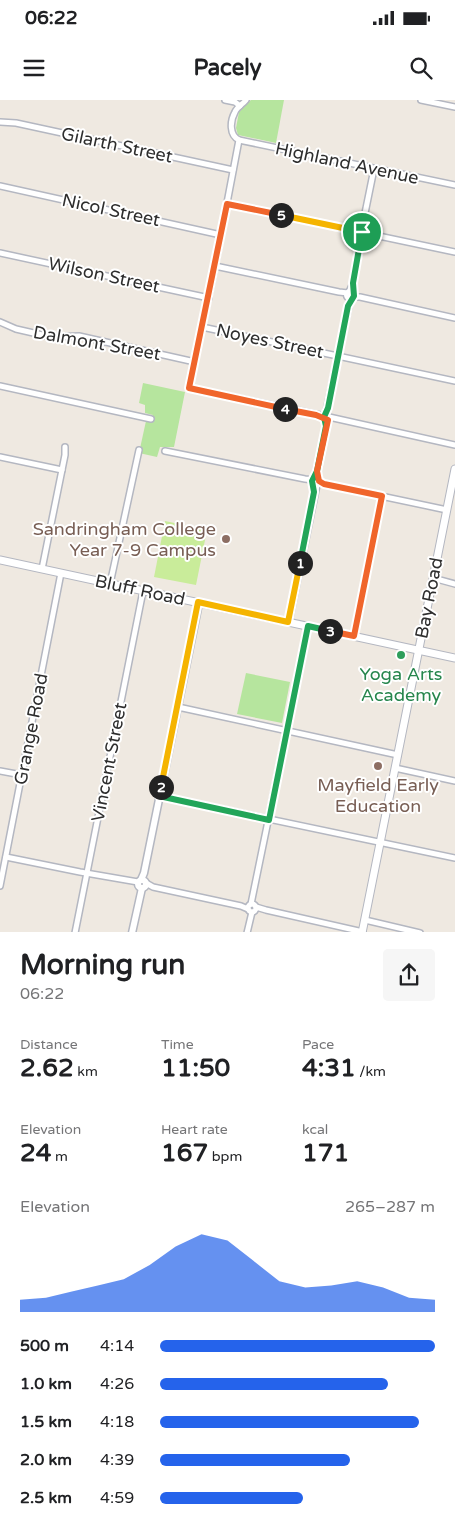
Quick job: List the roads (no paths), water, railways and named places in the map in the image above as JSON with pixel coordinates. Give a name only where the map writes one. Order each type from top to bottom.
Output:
[{"type":"main road","name":"Bay Road","points":[[363,932],[455,469]]},
{"type":"main road","name":"Bluff Road","points":[[0,560],[455,658]]},
{"type":"street","points":[[227,100],[234,102],[238,108]]},
{"type":"street","points":[[246,100],[238,108],[231,131],[233,137],[239,140],[222,234],[189,388],[455,445]]},
{"type":"street","points":[[421,100],[455,107]]},
{"type":"street","name":"Gilarth Street","points":[[0,122],[16,123],[233,170]]},
{"type":"street","name":"Highland Avenue","points":[[239,140],[455,185]]},
{"type":"street","points":[[288,622],[374,169]]},
{"type":"street","name":"Nicol Street","points":[[0,186],[222,234]]},
{"type":"street","points":[[227,204],[455,252]]},
{"type":"street","name":"Wilson Street","points":[[0,253],[208,298]]},
{"type":"street","points":[[215,266],[455,318]]},
{"type":"street","name":"Dalmont Street","points":[[0,322],[16,329],[51,337],[79,336],[195,362]]},
{"type":"street","name":"Noyes Street","points":[[202,327],[455,381]]},
{"type":"street","points":[[0,386],[152,419]]},
{"type":"street","points":[[42,569],[65,447]]},
{"type":"street","points":[[110,584],[139,450]]},
{"type":"street","points":[[165,451],[447,510]]},
{"type":"street","points":[[0,458],[62,470]]},
{"type":"street","points":[[354,636],[382,496]]},
{"type":"street","name":"Grange Road","points":[[0,886],[61,573]]},
{"type":"street","points":[[433,578],[455,584]]},
{"type":"street","name":"Vincent Street","points":[[75,932],[143,591]]},
{"type":"street","points":[[132,932],[198,602]]},
{"type":"street","points":[[246,932],[308,626]]},
{"type":"street","points":[[178,707],[398,755]]},
{"type":"street","points":[[396,768],[455,781]]},
{"type":"street","points":[[0,771],[22,775]]},
{"type":"street","points":[[159,796],[455,858]]},
{"type":"street","points":[[6,857],[142,883],[153,887],[363,932]]},
{"type":"street","points":[[365,920],[420,932]]},
{"type":"place","name":"Sandringham College Year 7-9 Campus","points":[[226,539]]},
{"type":"place","name":"Yoga Arts Academy","points":[[401,655]]},
{"type":"place","name":"Mayfield Early Education","points":[[378,766]]}]
